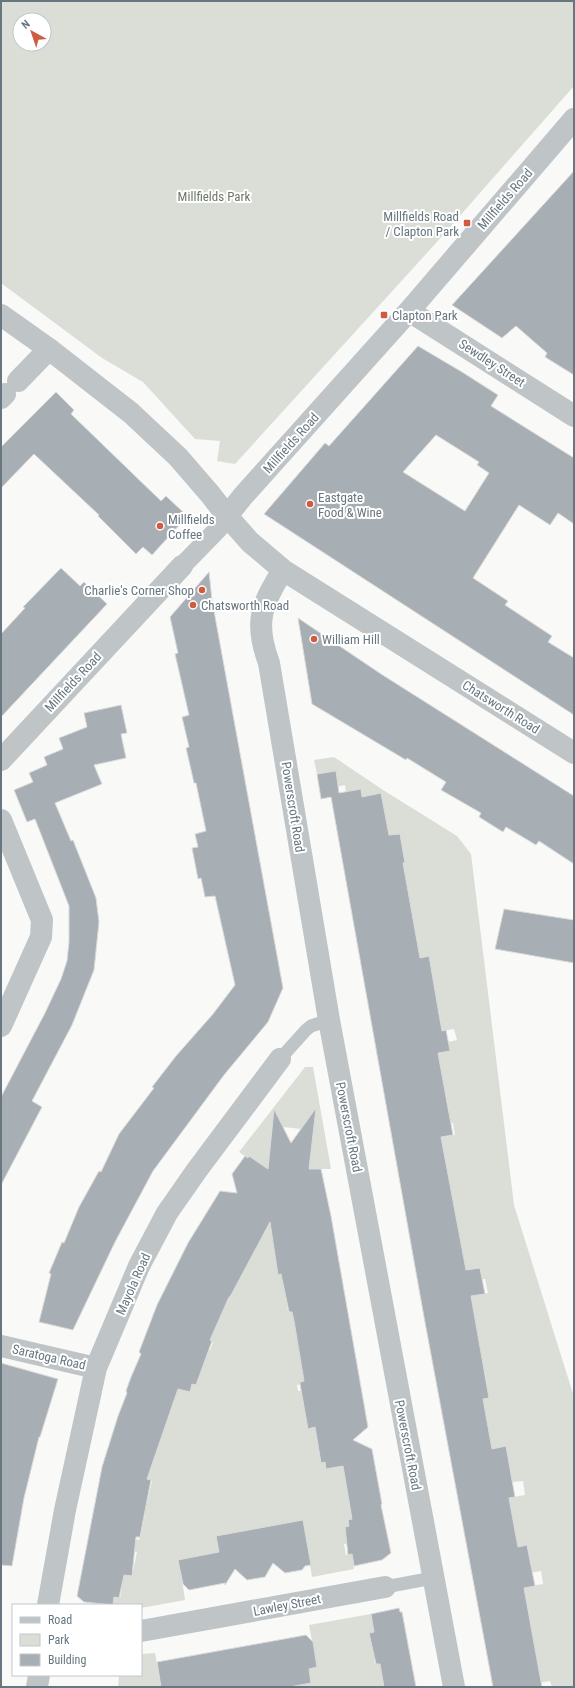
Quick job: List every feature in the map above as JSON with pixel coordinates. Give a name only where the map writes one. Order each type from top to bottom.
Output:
[{"type":"street","name":"Millfields Road","points":[[1,760],[219,528],[242,496],[409,311],[574,119]]},
{"type":"street","name":"Sewdley Street","points":[[409,311],[574,416]]},
{"type":"street","name":"Chatsworth Road","points":[[1,315],[49,349],[131,413],[178,457],[250,542],[283,570],[574,753]]},
{"type":"street","points":[[8,391],[49,349]]},
{"type":"street","name":"Powerscroft Road","points":[[283,570],[263,607],[260,633],[263,648],[269,663],[329,1020],[454,1687]]},
{"type":"street","points":[[1,820],[42,920],[41,938],[1,1026]]},
{"type":"street","name":"Mayola Road","points":[[48,1604],[65,1510],[96,1368],[139,1266],[167,1212],[280,1059]]},
{"type":"street","name":"Saratoga Road","points":[[1,1346],[96,1368]]},
{"type":"street","name":"Lawley Street","points":[[142,1631],[385,1587]]},
{"type":"street","points":[[37,1687],[39,1676]]},
{"type":"lane","name":"Mayola Road","points":[[280,1059],[311,1026],[329,1020]]},
{"type":"lane","name":"Lawley Street","points":[[385,1587],[433,1578]]},
{"type":"green space","name":"Millfields Park","points":[[1,1],[574,1],[574,86],[436,243],[235,464],[217,461],[220,441],[195,439],[143,382],[102,358],[1,283]]},
{"type":"green space","points":[[334,757],[383,790],[457,836],[471,854],[514,1205],[574,1397],[574,1687],[552,1687],[550,1681],[523,1686],[521,1680],[492,1685],[491,1678],[520,1672],[505,1593],[476,1598],[476,1595],[543,1584],[541,1571],[524,1574],[531,1564],[527,1545],[498,1551],[491,1501],[525,1495],[523,1481],[513,1482],[510,1469],[451,1457],[470,1402],[489,1398],[485,1373],[452,1300],[488,1293],[485,1279],[482,1279],[480,1268],[450,1273],[394,1146],[455,1135],[453,1123],[421,1128],[436,1114],[449,1111],[446,1094],[425,1055],[448,1042],[457,1040],[454,1029],[422,1034],[421,1026],[441,1023],[439,1011],[397,997],[435,989],[432,982],[429,956],[390,963],[374,869],[405,863],[400,834],[370,839],[380,793],[362,797],[361,789],[346,792],[345,785],[335,787],[332,772],[317,774],[314,760]]},
{"type":"green space","points":[[305,1067],[313,1067],[331,1169],[301,1169],[302,1154],[310,1154],[313,1130],[309,1127],[303,1126],[301,1129],[283,1127],[281,1124],[276,1123],[275,1126],[272,1126],[270,1151],[278,1152],[276,1168],[297,1168],[300,1184],[298,1185],[299,1193],[284,1197],[285,1205],[282,1206],[283,1212],[286,1212],[288,1219],[302,1216],[305,1227],[284,1232],[282,1236],[286,1242],[303,1239],[306,1254],[300,1256],[297,1253],[293,1254],[291,1257],[283,1259],[284,1265],[277,1268],[278,1274],[286,1275],[287,1282],[297,1281],[299,1283],[304,1283],[304,1280],[310,1278],[313,1291],[307,1292],[306,1289],[300,1290],[300,1293],[289,1295],[291,1304],[287,1304],[288,1312],[292,1312],[294,1321],[304,1319],[304,1322],[312,1321],[312,1318],[317,1317],[319,1331],[306,1331],[307,1334],[297,1335],[301,1357],[318,1357],[318,1354],[323,1353],[326,1371],[304,1375],[304,1381],[297,1385],[298,1391],[302,1391],[303,1394],[307,1394],[307,1398],[330,1394],[334,1413],[311,1417],[312,1422],[307,1423],[309,1429],[319,1426],[320,1434],[316,1435],[318,1446],[322,1445],[323,1450],[319,1451],[321,1462],[325,1462],[326,1469],[343,1466],[352,1519],[348,1520],[349,1526],[345,1527],[346,1535],[349,1535],[350,1543],[344,1544],[346,1555],[352,1554],[354,1569],[312,1577],[303,1520],[292,1522],[295,1539],[281,1541],[277,1525],[254,1529],[257,1546],[243,1548],[240,1532],[216,1536],[219,1552],[179,1560],[185,1600],[142,1608],[142,1604],[113,1604],[114,1597],[120,1598],[122,1587],[116,1585],[117,1580],[112,1579],[113,1573],[132,1576],[137,1552],[118,1548],[121,1536],[139,1540],[145,1515],[126,1511],[128,1499],[147,1503],[152,1481],[132,1475],[133,1469],[106,1463],[107,1459],[134,1466],[136,1458],[153,1462],[161,1438],[146,1433],[151,1419],[166,1423],[174,1402],[159,1396],[163,1384],[189,1392],[192,1384],[196,1385],[199,1378],[195,1376],[198,1368],[171,1359],[176,1347],[203,1357],[207,1349],[210,1350],[213,1342],[210,1340],[212,1335],[187,1325],[191,1317],[215,1328],[217,1324],[210,1321],[213,1315],[194,1308],[201,1292],[220,1300],[223,1294],[230,1297],[234,1289],[227,1286],[229,1279],[211,1270],[218,1257],[236,1266],[239,1262],[246,1266],[251,1257],[244,1253],[247,1247],[229,1237],[236,1227],[253,1237],[257,1232],[263,1235],[266,1231],[240,1215],[244,1209],[257,1217],[261,1211],[264,1213],[268,1207],[266,1205],[271,1197],[259,1189],[272,1172],[249,1156],[248,1158],[239,1152]]},
{"type":"green space","points":[[371,1614],[374,1632],[370,1633],[379,1658],[374,1659],[375,1664],[380,1664],[384,1687],[288,1687],[311,1683],[309,1669],[317,1667],[309,1625]]},
{"type":"green space","points":[[155,1653],[161,1687],[118,1687],[119,1676],[142,1676],[142,1654]]},
{"type":"building","points":[[574,171],[574,375],[545,357],[547,353],[516,326],[502,338],[452,305]]},
{"type":"building","points":[[418,346],[498,395],[491,406],[574,458],[574,524],[558,513],[550,525],[519,505],[473,578],[508,601],[505,605],[552,636],[548,642],[574,658],[574,715],[264,514],[325,443],[329,446]],"holes":[[[436,435],[479,462],[477,465],[489,473],[465,511],[403,472]]]},
{"type":"building","points":[[56,392],[74,410],[71,414],[161,501],[166,496],[184,513],[183,521],[152,555],[143,547],[136,554],[98,516],[99,515],[34,454],[1,488],[1,447]]},
{"type":"building","points":[[61,568],[80,586],[84,582],[107,604],[1,717],[1,634],[25,608],[23,607]]},
{"type":"building","points":[[209,572],[212,600],[283,988],[268,1022],[224,1075],[153,1171],[115,1242],[73,1330],[39,1322],[51,1274],[49,1273],[62,1242],[64,1243],[79,1207],[99,1171],[101,1172],[119,1134],[176,1056],[213,1014],[235,985],[215,896],[205,897],[201,878],[198,879],[192,848],[198,847],[195,834],[206,831],[196,783],[194,783],[186,748],[189,747],[182,717],[189,715],[175,654],[178,653],[170,617]]},
{"type":"building","points":[[298,618],[381,674],[574,796],[574,864],[539,841],[536,845],[506,827],[503,832],[479,817],[481,813],[441,790],[446,782],[312,704]]},
{"type":"building","points":[[121,705],[127,733],[121,734],[126,758],[94,765],[102,784],[55,803],[71,841],[73,840],[96,898],[99,922],[94,970],[72,1025],[32,1101],[42,1107],[1,1185],[1,1097],[61,979],[67,961],[69,942],[69,906],[35,819],[27,822],[14,790],[33,782],[29,773],[47,765],[44,757],[63,749],[59,738],[87,727],[84,713]]},
{"type":"building","points":[[336,771],[339,793],[361,789],[362,797],[381,793],[389,835],[400,834],[405,863],[403,863],[420,958],[429,956],[442,1031],[446,1030],[450,1051],[438,1053],[453,1135],[441,1137],[466,1270],[480,1268],[485,1294],[471,1296],[489,1398],[483,1399],[492,1449],[506,1446],[515,1497],[509,1498],[518,1547],[527,1545],[535,1586],[524,1588],[542,1687],[493,1687],[424,1317],[331,797],[321,799],[317,774]]},
{"type":"building","points":[[504,909],[574,920],[574,963],[495,949]]},
{"type":"building","points":[[316,1108],[309,1169],[321,1169],[331,1216],[368,1427],[353,1440],[372,1449],[381,1505],[391,1553],[382,1560],[354,1566],[352,1554],[348,1555],[345,1527],[349,1526],[348,1520],[352,1519],[343,1466],[326,1469],[325,1462],[321,1463],[315,1427],[308,1429],[300,1384],[300,1382],[304,1381],[294,1321],[292,1312],[289,1312],[281,1274],[278,1275],[270,1222],[229,1297],[210,1340],[212,1341],[196,1385],[192,1384],[190,1392],[178,1389],[147,1479],[151,1480],[140,1537],[136,1537],[132,1576],[124,1575],[119,1598],[114,1597],[113,1604],[84,1602],[77,1596],[102,1467],[127,1393],[126,1391],[141,1354],[139,1352],[157,1305],[188,1243],[220,1191],[237,1193],[232,1174],[245,1156],[248,1158],[249,1156],[268,1169],[274,1109],[291,1143]]},
{"type":"building","points":[[1,1363],[58,1379],[39,1437],[24,1498],[12,1566],[1,1565]]},
{"type":"building","points":[[303,1520],[311,1565],[305,1566],[302,1570],[285,1573],[273,1563],[265,1577],[247,1580],[235,1569],[225,1585],[225,1583],[189,1590],[183,1584],[178,1560],[219,1552],[216,1536]]},
{"type":"building","points":[[399,1608],[400,1612],[402,1612],[416,1687],[384,1687],[380,1664],[376,1664],[369,1633],[374,1632],[371,1614]]},
{"type":"building","points":[[306,1635],[313,1642],[317,1667],[309,1669],[311,1683],[289,1687],[161,1687],[157,1662]]},
{"type":"place","name":"Millfields Road / Clapton Park","points":[[467,223]]},
{"type":"place","name":"Clapton Park","points":[[384,315]]},
{"type":"place","name":"Eastgate Food & Wine","points":[[310,504]]},
{"type":"place","name":"Millfields Coffee","points":[[160,526]]},
{"type":"place","name":"Charlie's Corner Shop","points":[[202,590]]},
{"type":"place","name":"Chatsworth Road","points":[[193,605]]},
{"type":"place","name":"William Hill","points":[[314,639]]}]
